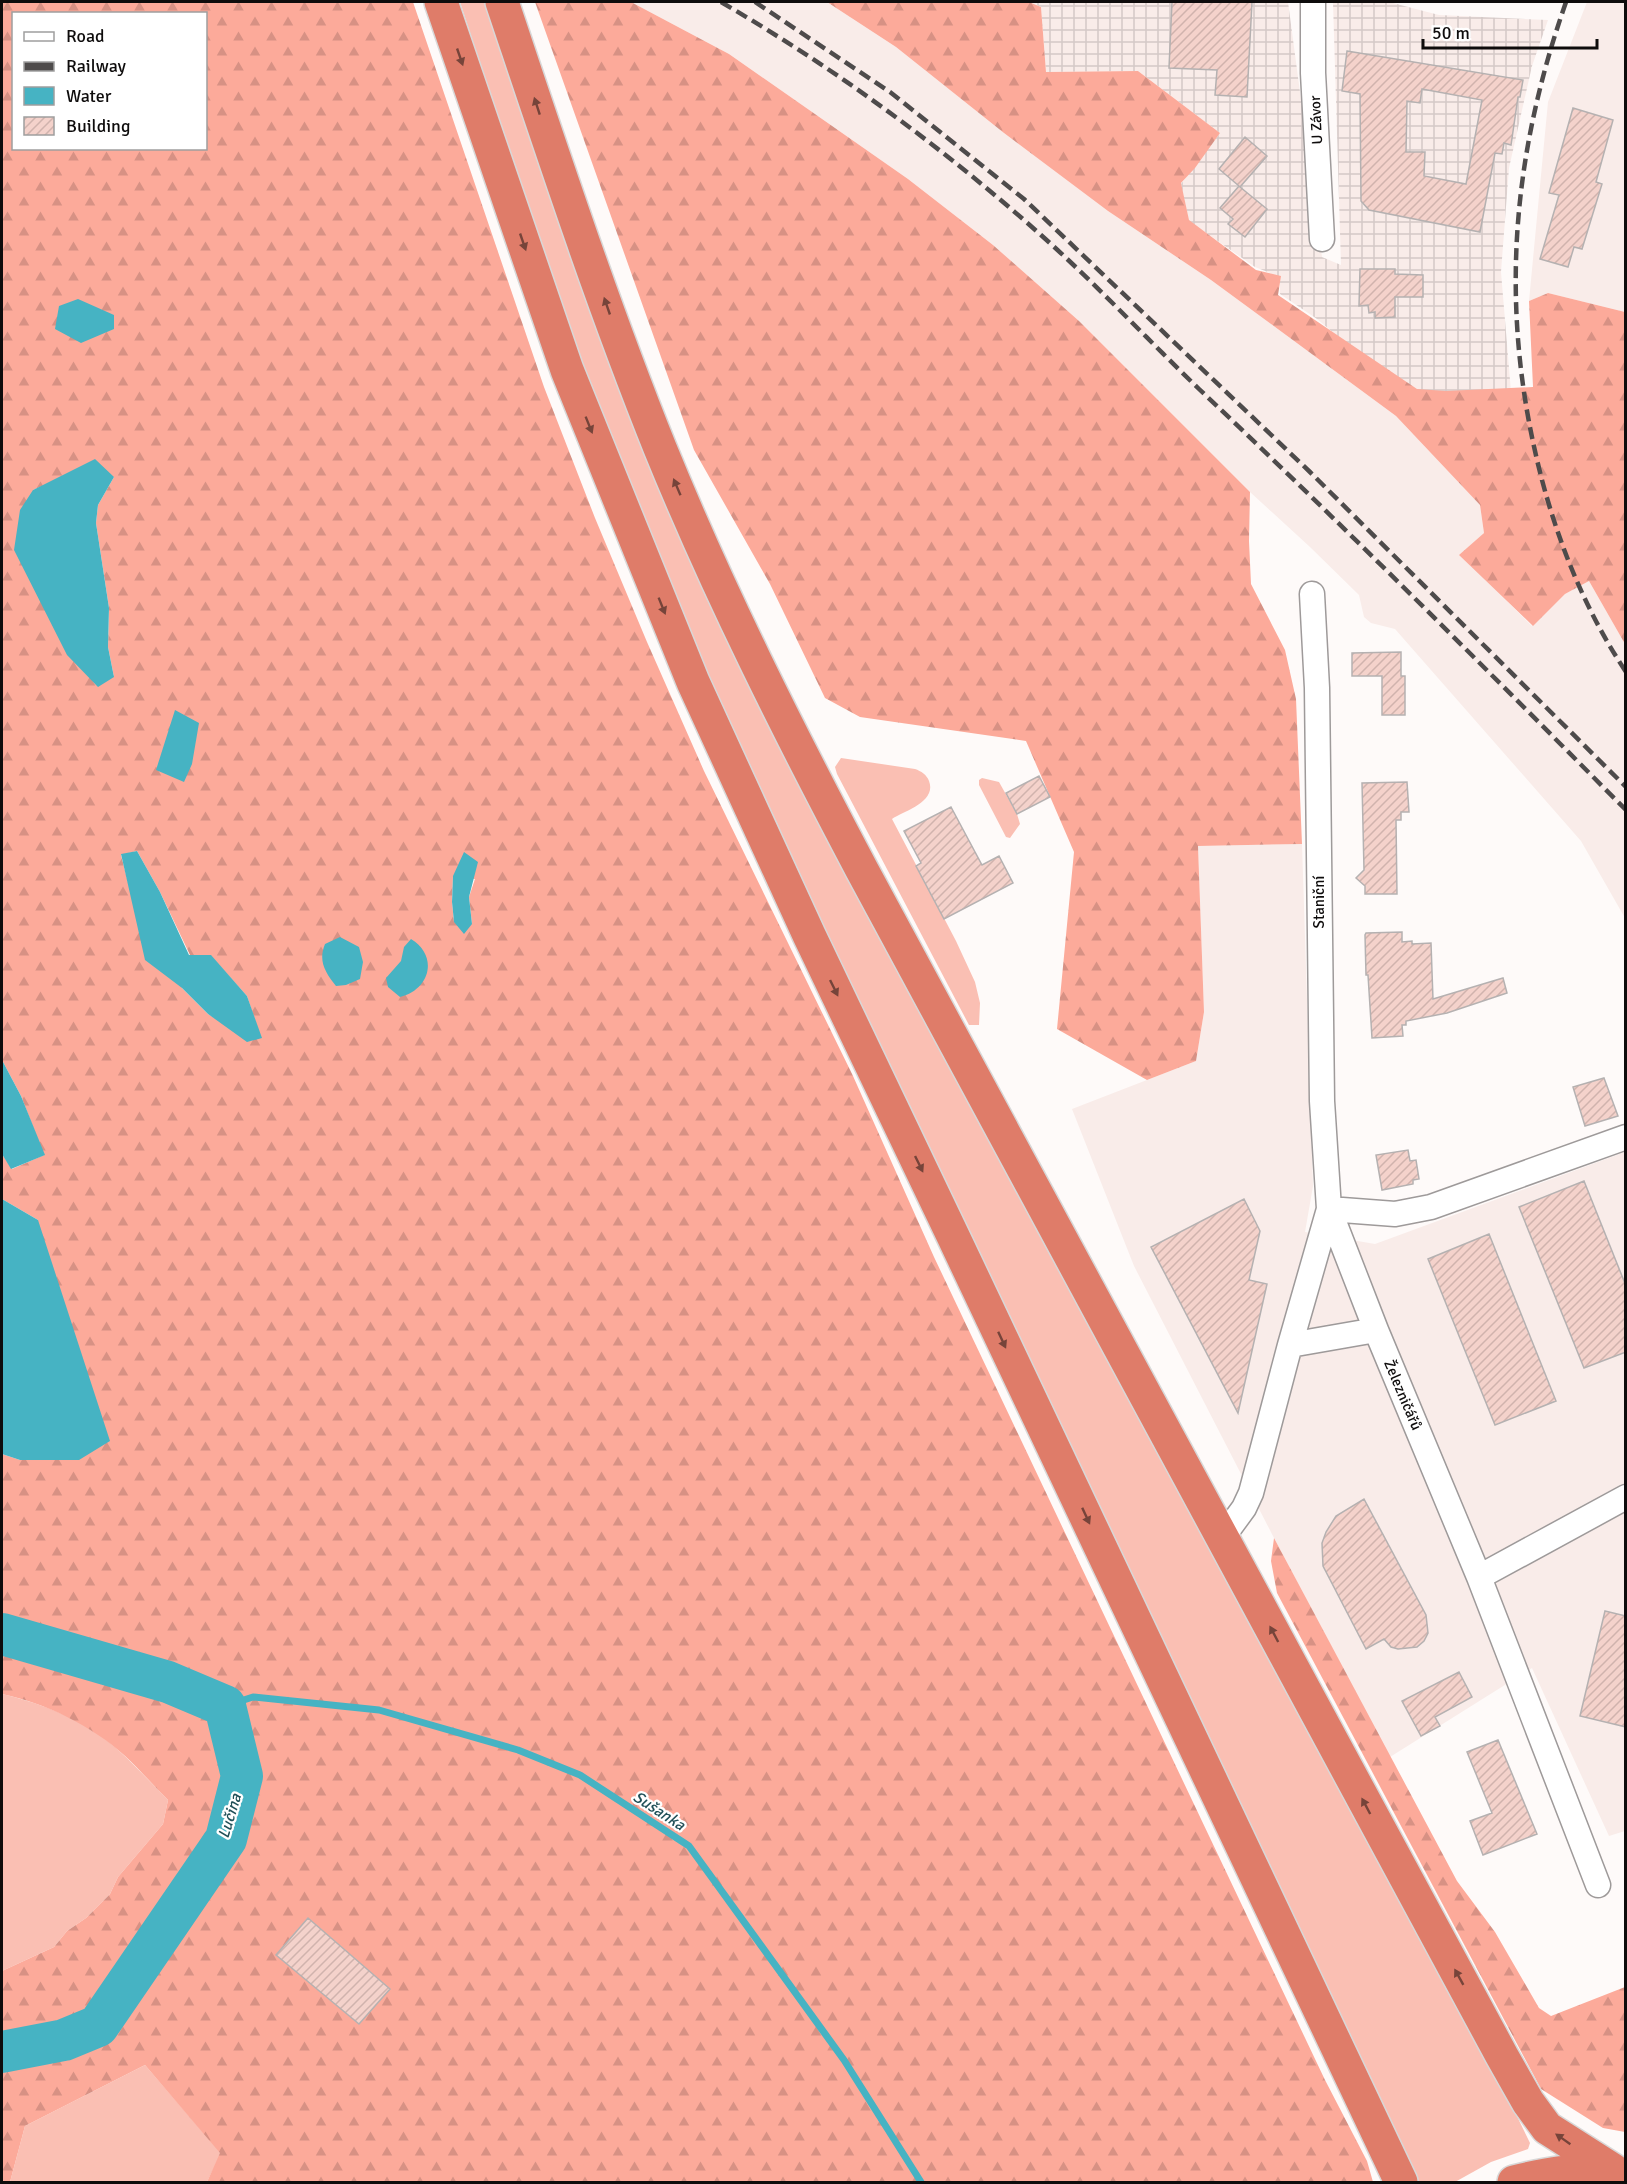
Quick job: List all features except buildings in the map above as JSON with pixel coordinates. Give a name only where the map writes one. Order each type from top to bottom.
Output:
[{"type":"highway","points":[[441,2],[567,370],[693,682],[809,935],[1401,2182]]},
{"type":"highway","points":[[502,2],[624,355],[661,448],[736,621],[774,701],[857,861],[1528,2102],[1547,2128],[1619,2171]]},
{"type":"highway","points":[[1514,2182],[1553,2172],[1583,2169],[1619,2171]]},
{"type":"street","name":"U Závor","points":[[1313,2],[1313,73],[1322,239]]},
{"type":"street","name":"Staniční","points":[[1312,594],[1317,688],[1322,1101],[1329,1209],[1376,1330]]},
{"type":"street","points":[[1329,1209],[1395,1214],[1413,1212],[1626,1137]]},
{"type":"street","name":"Staniční","points":[[1290,1345],[1329,1209]]},
{"type":"street","points":[[1222,1538],[1244,1508],[1251,1492],[1290,1345],[1376,1330]]},
{"type":"street","name":"Železničářů","points":[[1376,1330],[1479,1577],[1598,1885]]},
{"type":"street","points":[[1479,1577],[1626,1497]]},
{"type":"shaded area","points":[[460,2],[487,2],[613,364],[1509,2100],[1530,2143],[1528,2149],[1491,2162],[1455,2182],[1417,2182],[760,796],[632,499],[539,245]]},
{"type":"shaded area","points":[[631,2],[827,2],[896,47],[1004,133],[1108,211],[1211,280],[1396,416],[1480,505],[1484,533],[1460,555],[1532,626],[1565,594],[1589,581],[1625,644],[1625,918],[1581,841],[1395,629],[1371,623],[1364,617],[1359,595],[1250,492],[1079,321],[993,245],[908,179],[729,54]]},
{"type":"shaded area","points":[[1029,2],[1288,2],[1322,257],[1341,265],[1333,2],[1389,2],[1439,15],[1548,20],[1532,66],[1509,168],[1501,272],[1512,404],[1424,409],[1317,319],[1280,294],[1280,277],[1255,267],[1189,221],[1181,184],[1220,133],[1138,71],[1046,72],[1041,7]]},
{"type":"shaded area","points":[[1587,2],[1625,2],[1625,312],[1548,293],[1529,301],[1548,102]]},
{"type":"shaded area","points":[[841,758],[915,769],[928,779],[930,788],[924,800],[892,819],[975,982],[980,1003],[979,1025],[969,1025],[837,774],[835,767]]},
{"type":"shaded area","points":[[982,778],[999,782],[1017,814],[1020,824],[1010,838],[1006,837],[979,785],[979,780]]},
{"type":"shaded area","points":[[1302,844],[1313,1186],[1305,1232],[1375,1244],[1625,1152],[1625,1831],[1609,1836],[1532,1668],[1390,1757],[1134,1266],[1072,1109],[1196,1061],[1204,1012],[1198,846]]},
{"type":"shaded area","points":[[2,1694],[55,1711],[93,1730],[121,1752],[168,1800],[163,1824],[118,1877],[110,1894],[86,1918],[67,1931],[54,1947],[2,1971]]},
{"type":"shaded area","points":[[145,2065],[221,2153],[207,2182],[10,2182],[25,2126]]},
{"type":"green space","points":[[2,2],[413,2],[544,387],[647,642],[704,771],[853,1076],[934,1257],[1325,2080],[1367,2161],[1373,2182],[207,2182],[220,2153],[145,2065],[25,2126],[10,2182],[2,2182],[2,1971],[54,1947],[67,1931],[86,1918],[110,1894],[118,1877],[163,1824],[168,1800],[125,1756],[83,1725],[52,1710],[2,1694],[2,1454],[20,1460],[38,1220],[2,1199],[2,1154],[12,1169],[44,1155],[21,1096],[2,1060]],"holes":[[[114,477],[98,505],[96,523],[109,608],[108,647],[114,677],[33,490],[61,478]],[[137,851],[160,892],[190,955],[211,956],[247,996],[261,1038],[224,1024],[208,1014],[182,988],[133,902],[121,855]],[[453,876],[475,879],[469,897],[472,924],[454,922]]]},
{"type":"green space","points":[[535,2],[631,2],[729,54],[908,179],[993,245],[1079,321],[1250,492],[1251,584],[1285,650],[1296,699],[1302,844],[1198,846],[1204,1012],[1196,1061],[1147,1080],[1057,1029],[1074,852],[1026,741],[860,717],[825,698],[770,584],[694,450]]},
{"type":"green space","points":[[827,2],[1029,2],[1041,7],[1046,72],[1138,71],[1220,133],[1195,168],[1181,183],[1189,220],[1256,270],[1281,276],[1278,295],[1417,389],[1446,391],[1533,387],[1529,301],[1548,293],[1625,312],[1625,644],[1589,581],[1565,594],[1533,626],[1459,555],[1484,533],[1480,505],[1396,416],[1211,280],[1108,211],[1004,133],[896,47]]},
{"type":"green space","points":[[1274,1538],[1457,1881],[1495,1932],[1539,2008],[1551,2016],[1625,1987],[1625,2132],[1603,2128],[1541,2089],[1277,1593],[1271,1561]]},
{"type":"water","points":[[78,299],[114,315],[114,329],[81,343],[55,329],[59,306]]},
{"type":"water","points":[[95,459],[114,477],[98,505],[96,523],[109,608],[108,647],[114,677],[98,687],[67,655],[14,550],[20,510],[33,490]]},
{"type":"water","points":[[175,710],[199,723],[192,764],[184,782],[156,770]]},
{"type":"water","points":[[137,851],[160,892],[189,955],[211,955],[247,996],[262,1038],[247,1042],[208,1014],[182,988],[145,960],[121,854]]},
{"type":"water","points":[[464,852],[478,862],[469,897],[472,924],[464,934],[454,922],[452,902],[453,876]]},
{"type":"water","points":[[340,937],[359,947],[363,962],[360,979],[346,985],[336,986],[326,971],[322,956],[325,944]]},
{"type":"water","points":[[411,939],[420,946],[425,954],[428,963],[427,972],[418,987],[400,997],[388,987],[386,978],[401,961],[404,947]]},
{"type":"water","points":[[2,1060],[21,1096],[45,1155],[11,1169],[2,1154]]},
{"type":"water","points":[[2,1199],[38,1220],[110,1441],[79,1460],[20,1460],[2,1454]]},
{"type":"water","points":[[256,1790],[241,1840],[224,1793]]},
{"type":"waterway","name":"Lučina","points":[[2,1634],[168,1682],[225,1706],[242,1776],[226,1839],[98,2026],[64,2040],[2,2052]]},
{"type":"waterway","name":"Sušanka","points":[[225,1706],[253,1697],[379,1710],[518,1750],[580,1775],[689,1846],[844,2060],[921,2182]]},
{"type":"railway","points":[[721,2],[806,54],[927,140],[1041,235],[1361,545],[1626,810]]},
{"type":"railway","points":[[755,2],[890,92],[1024,199],[1310,472],[1626,787]]},
{"type":"railway","points":[[1566,2],[1547,62],[1522,180],[1517,239],[1516,298],[1520,358],[1528,419],[1542,480],[1557,530],[1587,603],[1626,672]]}]
